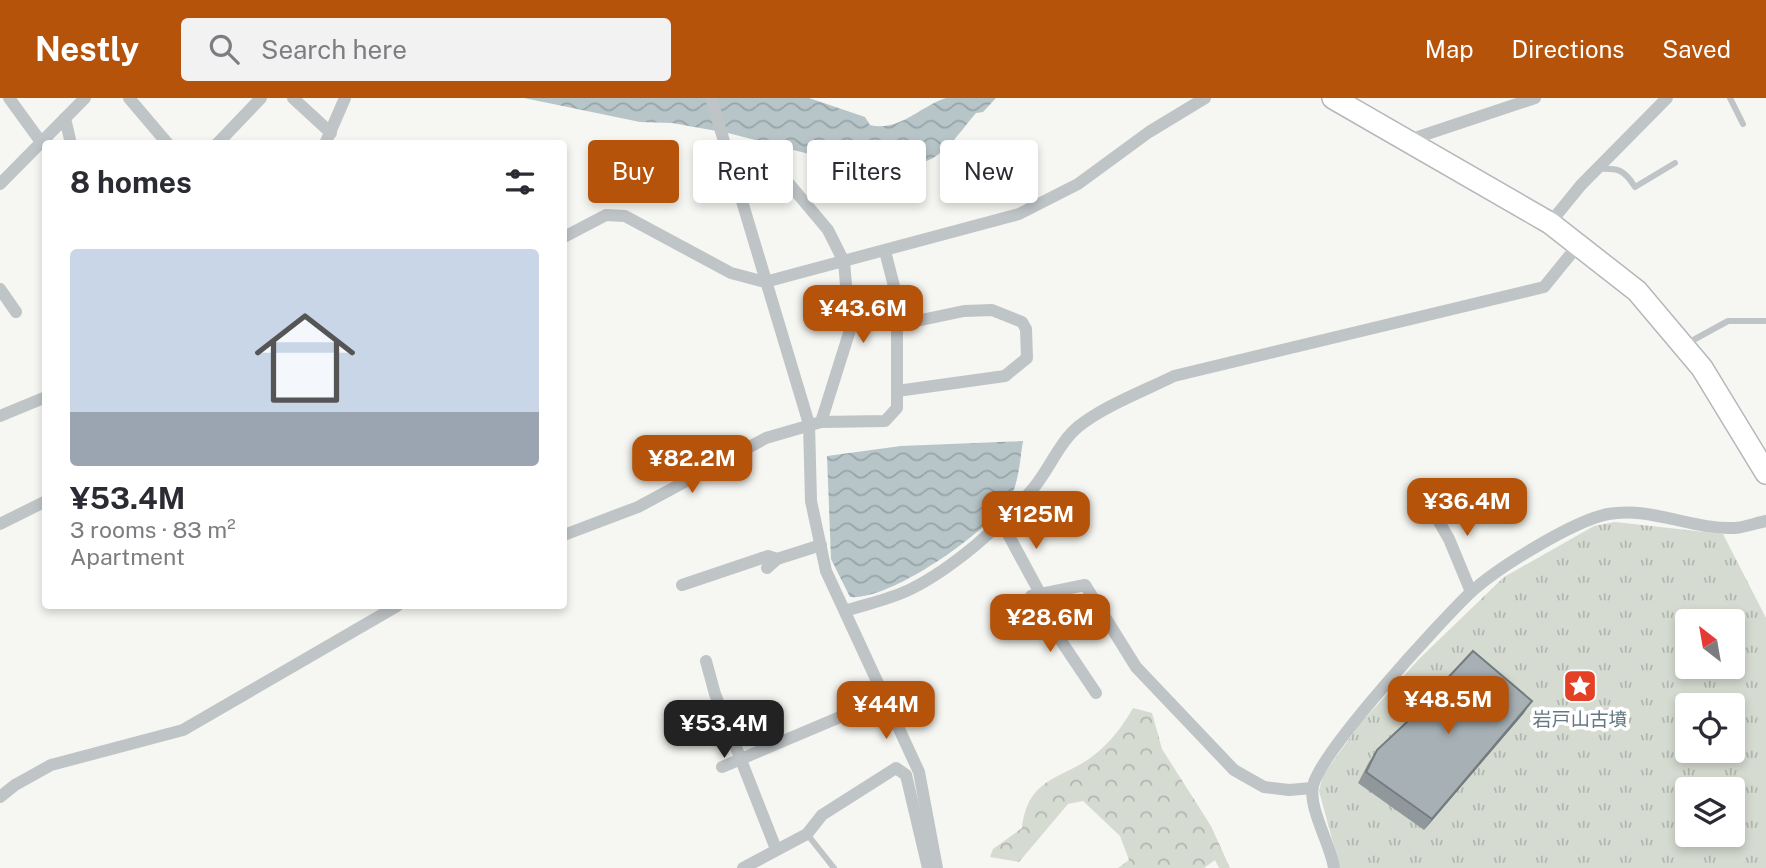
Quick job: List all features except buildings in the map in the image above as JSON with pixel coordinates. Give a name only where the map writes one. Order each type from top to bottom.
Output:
[{"type":"highway","points":[[1333,98],[1550,223],[1637,291],[1685,345],[1710,380],[1766,473]]},
{"type":"street","points":[[0,184],[41,142],[9,98]]},
{"type":"street","points":[[43,140],[85,98]]},
{"type":"street","points":[[128,98],[165,140]]},
{"type":"street","points":[[221,140],[261,98]]},
{"type":"street","points":[[293,98],[328,138],[345,98]]},
{"type":"street","points":[[711,98],[722,140]]},
{"type":"street","points":[[567,235],[606,215],[625,216],[731,273],[765,282],[1019,215],[1078,184],[1149,132],[1205,98]]},
{"type":"street","points":[[1406,141],[1535,98]]},
{"type":"street","points":[[1550,223],[1596,169],[1667,98]]},
{"type":"street","points":[[65,118],[70,140]]},
{"type":"street","points":[[793,188],[828,230],[844,262],[850,330],[815,423],[811,501],[826,571],[919,772],[937,868]]},
{"type":"street","points":[[741,203],[765,282],[815,423]]},
{"type":"street","points":[[845,611],[911,589],[1002,523],[1038,484],[1069,436],[1081,425],[1174,376],[1544,288],[1579,244]]},
{"type":"street","points":[[567,534],[638,507],[766,438],[815,423],[885,421],[897,408],[897,298],[885,251]]},
{"type":"street","points":[[0,289],[16,312]]},
{"type":"street","points":[[897,325],[964,311],[992,310],[1022,321],[1029,351],[1027,358],[1006,376],[897,391]]},
{"type":"street","points":[[0,416],[42,399]]},
{"type":"street","points":[[1427,501],[1449,539],[1471,592]]},
{"type":"street","points":[[0,524],[42,503]]},
{"type":"street","points":[[1334,868],[1312,788],[1319,771],[1344,735],[1471,592],[1512,563],[1582,523],[1610,514],[1642,514],[1735,528],[1766,521]]},
{"type":"street","points":[[1002,523],[1041,594]]},
{"type":"street","points":[[682,585],[768,556],[772,563],[821,545]]},
{"type":"street","points":[[1096,693],[1031,596],[1085,585],[1136,667],[1234,770],[1264,787],[1289,790],[1312,788]]},
{"type":"street","points":[[0,797],[15,785],[51,765],[183,730],[392,609]]},
{"type":"street","points":[[706,661],[715,694],[776,849]]},
{"type":"street","points":[[722,767],[885,698]]},
{"type":"street","points":[[743,868],[807,834],[822,815],[895,768],[906,775],[928,868]]},
{"type":"lane","points":[[1730,98],[1743,124]]},
{"type":"lane","points":[[1596,169],[1618,168],[1627,173],[1635,187],[1675,163]]},
{"type":"lane","points":[[1685,345],[1728,321],[1766,321]]},
{"type":"lane","points":[[807,834],[834,868]]},
{"type":"green space","name":"岩戸山古墳","points":[[1615,522],[1723,534],[1766,618],[1766,868],[1340,868],[1319,791],[1323,775],[1360,724],[1419,659],[1504,577],[1594,526]]},
{"type":"green space","points":[[1133,708],[1152,713],[1162,749],[1211,826],[1230,868],[1219,868],[1215,860],[1204,868],[1118,868],[1129,860],[1120,836],[1083,801],[1068,804],[1019,862],[990,857],[993,849],[1022,828],[1026,810],[1040,787],[1099,751],[1118,731]]},
{"type":"water","points":[[524,98],[809,98],[865,117],[870,125],[881,126],[900,122],[946,98],[996,98],[983,112],[976,113],[954,140],[940,140],[940,153],[926,161],[926,140],[807,140],[807,154],[793,150],[793,140],[755,140],[672,123],[640,122]]},
{"type":"water","points":[[1023,441],[1013,492],[981,528],[937,562],[912,576],[889,588],[850,597],[831,559],[827,456],[901,446]]},
{"type":"place","name":"岩戸山古墳","points":[[1580,686]]}]
